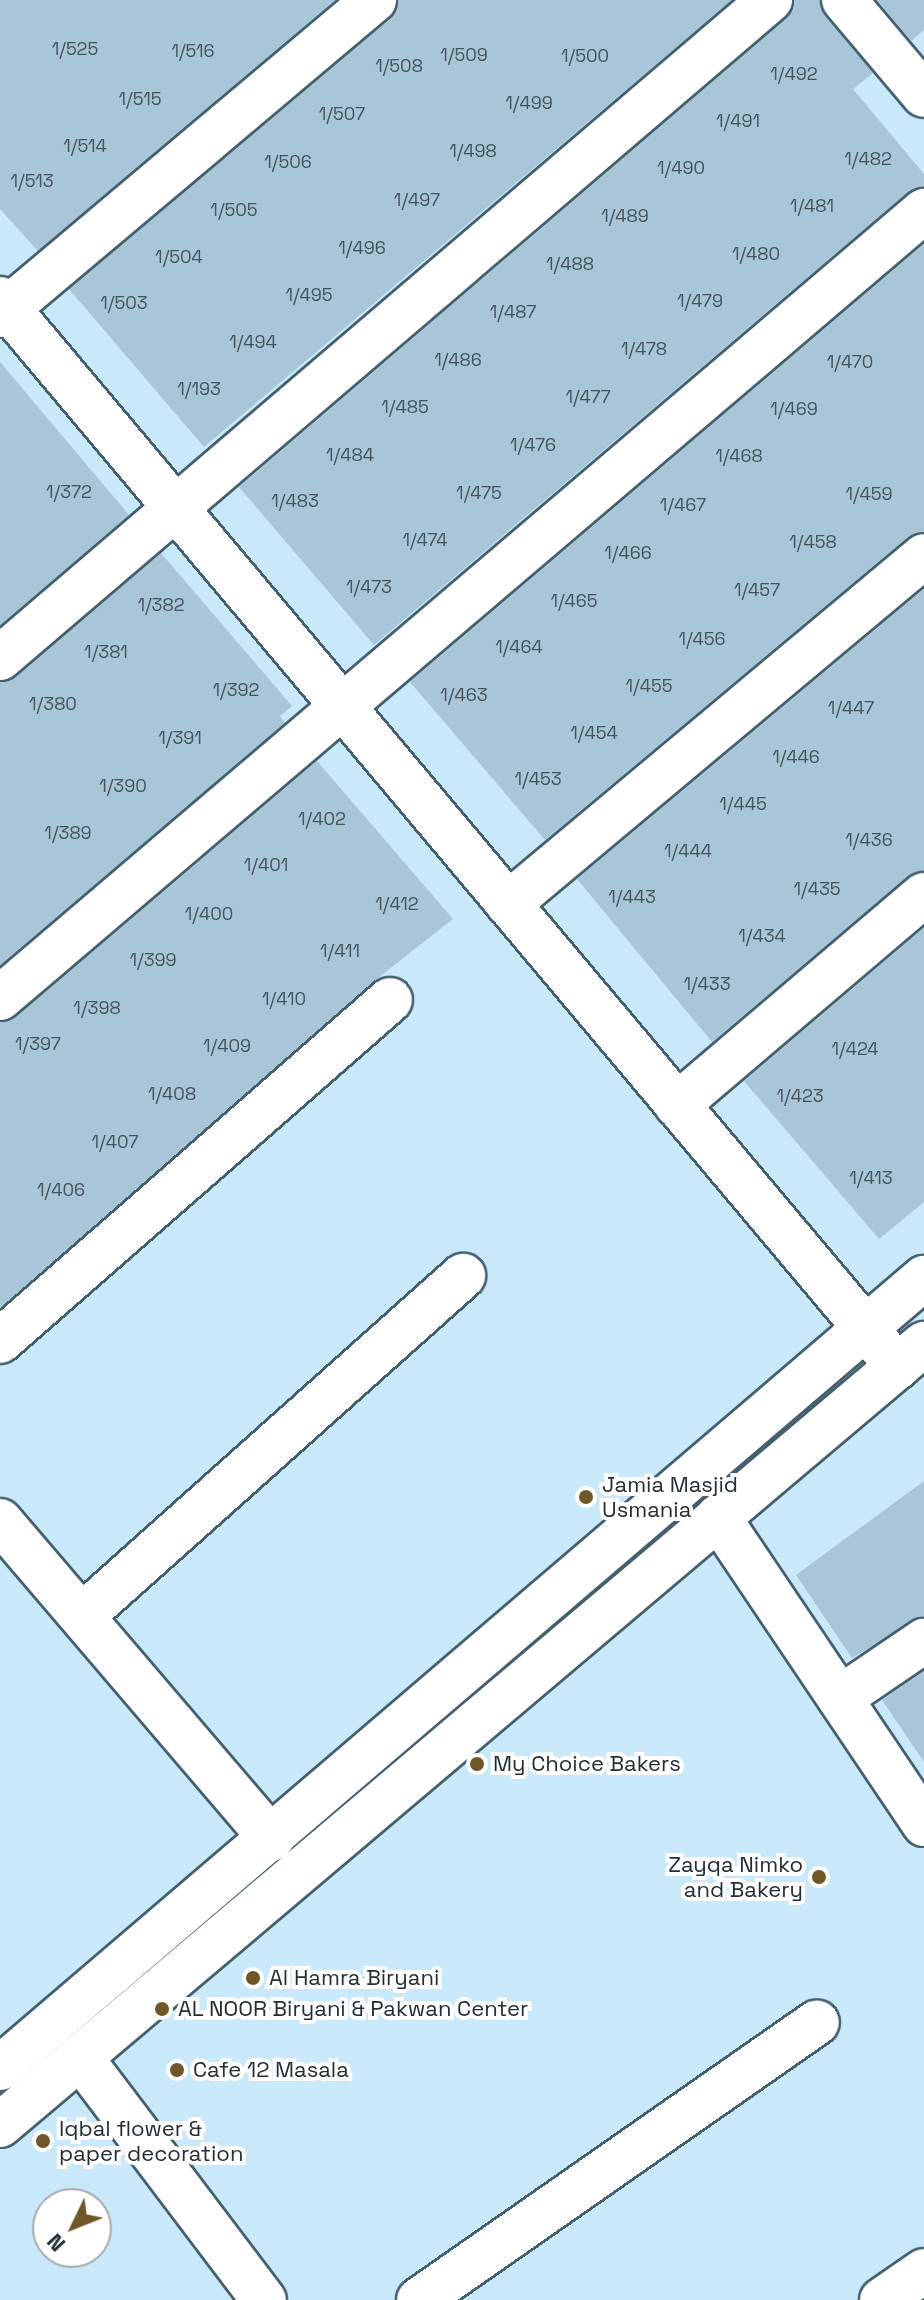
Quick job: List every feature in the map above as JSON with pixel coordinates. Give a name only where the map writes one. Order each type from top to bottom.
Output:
[{"type":"street","points":[[0,2125],[911,1356],[864,1329],[176,509],[3,308],[374,0]]},
{"type":"street","points":[[0,658],[770,0]]},
{"type":"street","points":[[844,0],[924,95]]},
{"type":"street","points":[[0,998],[924,211]]},
{"type":"street","points":[[508,904],[924,556]]},
{"type":"street","points":[[677,1105],[924,895]]},
{"type":"street","points":[[0,1341],[390,1000]]},
{"type":"street","points":[[82,1616],[463,1276]]},
{"type":"street","points":[[0,2068],[272,1839],[924,1278]]},
{"type":"street","points":[[718,1517],[924,1824]]},
{"type":"street","points":[[0,1521],[272,1839]]},
{"type":"street","points":[[840,1698],[924,1641]]},
{"type":"street","points":[[419,2300],[817,2022]]},
{"type":"street","points":[[80,2057],[264,2300]]},
{"type":"street","points":[[882,2300],[924,2271]]},
{"type":"building","points":[[0,0],[335,0],[38,251],[0,209]]},
{"type":"building","points":[[398,0],[732,0],[204,447],[69,289],[390,19]]},
{"type":"building","points":[[794,0],[820,0],[825,16],[873,73],[853,89],[924,174],[924,187],[908,192],[374,645],[239,487],[786,19]]},
{"type":"building","points":[[877,0],[924,0],[924,30],[911,41]]},
{"type":"building","points":[[924,244],[924,532],[908,537],[545,840],[410,682]]},
{"type":"building","points":[[0,362],[129,515],[0,625]]},
{"type":"building","points":[[161,553],[292,706],[280,716],[285,723],[0,965],[0,682],[16,677]]},
{"type":"building","points":[[924,589],[924,871],[908,876],[712,1042],[577,879]]},
{"type":"building","points":[[317,761],[453,919],[374,981],[0,1308],[0,1022],[16,1017]]},
{"type":"building","points":[[924,928],[924,1202],[879,1239],[744,1081]]},
{"type":"building","points":[[924,1481],[924,1616],[852,1658],[796,1575]]},
{"type":"building","points":[[924,1671],[924,1762],[882,1700]]},
{"type":"place","name":"Jamia Masjid Usmania","points":[[586,1497]]},
{"type":"place","name":"My Choice Bakers","points":[[477,1764]]},
{"type":"place","name":"Zayqa Nimko and Bakery","points":[[819,1877]]},
{"type":"place","name":"Al Hamra Biryani","points":[[253,1978]]},
{"type":"place","name":"AL NOOR Biryani & Pakwan Center","points":[[162,2009]]},
{"type":"place","name":"Cafe 12 Masala","points":[[177,2070]]},
{"type":"place","name":"Iqbal flower & paper decoration","points":[[43,2141]]}]
